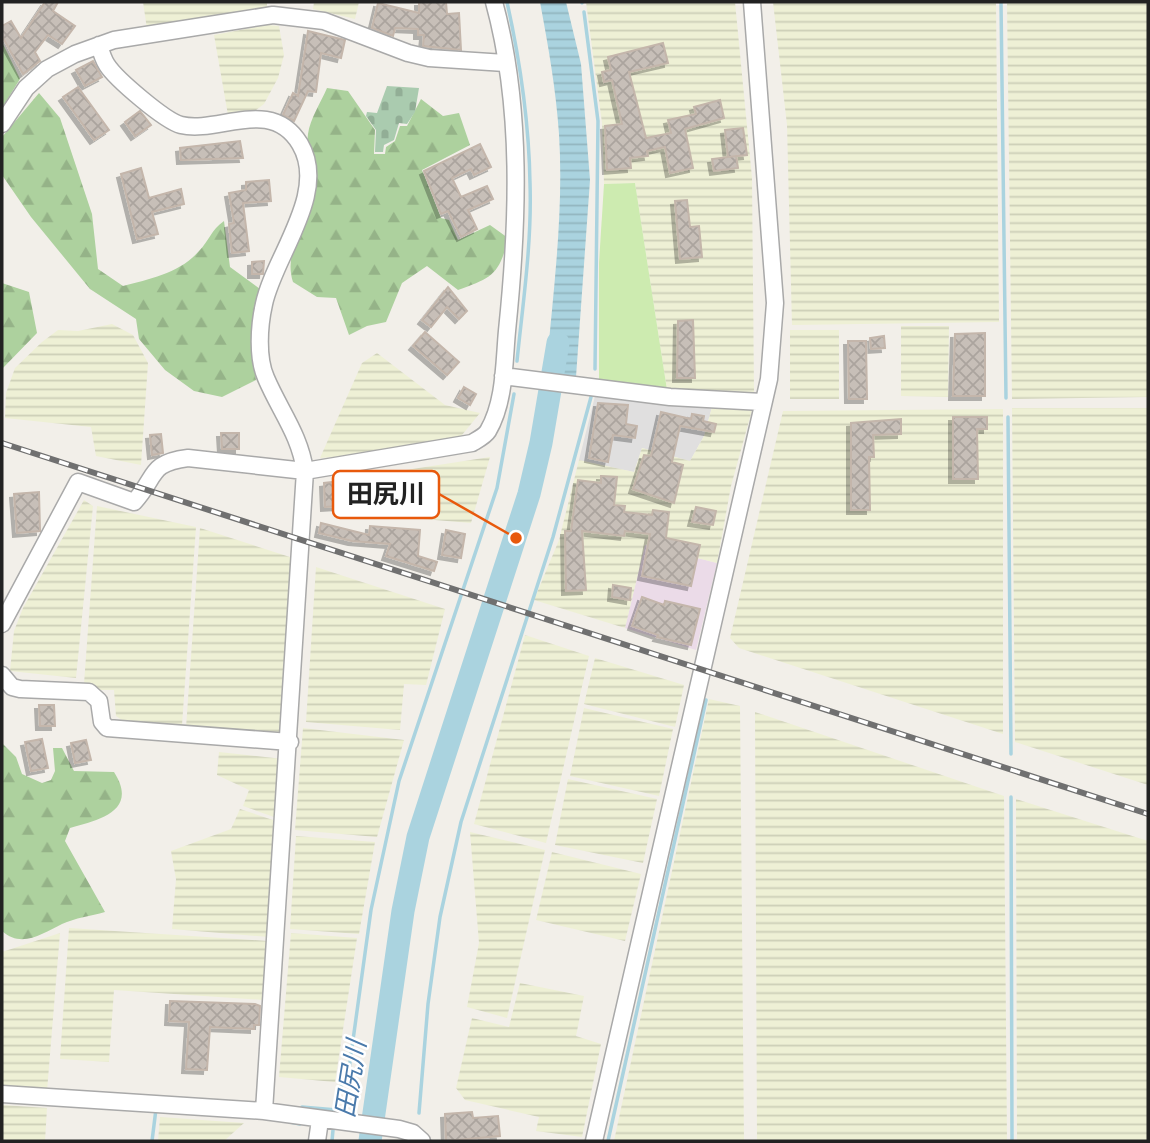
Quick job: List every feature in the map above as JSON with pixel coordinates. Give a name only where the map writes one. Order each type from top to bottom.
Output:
[{"type":"street","points":[[2,624],[78,482],[134,502],[153,470],[174,460],[188,458],[305,471],[471,443],[488,432],[502,391],[517,231],[515,159],[505,63],[494,2]]},
{"type":"street","points":[[594,1141],[774,345],[775,303],[752,2]]},
{"type":"street","points":[[2,124],[26,88],[47,69],[99,45],[294,9],[418,56],[505,63]]},
{"type":"street","points":[[99,45],[111,70],[169,120],[193,125],[259,118],[285,130],[299,142],[311,177],[264,304],[261,336],[263,368],[302,448],[305,471],[290,742],[264,1111]]},
{"type":"street","points":[[503,376],[670,397],[762,402]]},
{"type":"street","points":[[2,675],[12,687],[20,690],[89,692],[99,701],[102,722],[107,728],[290,742]]},
{"type":"street","points":[[2,1094],[264,1111],[399,1129],[413,1133],[422,1141]]},
{"type":"street","points":[[317,1141],[320,1120]]},
{"type":"shaded area","points":[[595,396],[712,407],[704,436],[690,461],[642,448],[634,472],[579,460]]},
{"type":"shaded area","points":[[645,544],[717,563],[696,650],[625,628]]},
{"type":"green space","points":[[143,2],[267,2],[267,8],[147,29]]},
{"type":"green space","points":[[314,2],[359,2],[355,19],[313,9]]},
{"type":"green space","points":[[586,2],[735,2],[752,178],[754,394],[667,390],[635,183],[604,184],[602,123]]},
{"type":"green space","points":[[773,2],[996,2],[999,322],[792,325],[787,125]]},
{"type":"green space","points":[[1007,2],[1148,2],[1148,397],[1012,399]]},
{"type":"green space","points":[[267,25],[279,26],[284,55],[278,78],[264,104],[252,113],[228,115],[214,35]]},
{"type":"green space","points":[[2,42],[20,79],[2,108]]},
{"type":"green space","points":[[387,86],[419,88],[415,112],[407,124],[399,123],[394,140],[384,145],[383,152],[375,152],[376,130],[366,116],[367,112],[377,113]]},
{"type":"green space","points":[[327,88],[348,91],[375,130],[374,154],[385,154],[386,147],[395,141],[400,126],[407,126],[421,99],[443,116],[459,113],[470,145],[422,170],[441,218],[449,220],[458,240],[490,225],[508,238],[502,260],[493,273],[458,290],[427,266],[402,283],[386,322],[367,326],[349,335],[336,298],[317,297],[293,282],[293,249],[315,186],[308,142],[309,128]]},
{"type":"green space","points":[[39,93],[60,118],[92,214],[98,269],[123,286],[164,274],[191,259],[224,221],[230,267],[260,289],[253,334],[256,380],[222,397],[194,391],[165,370],[139,339],[136,319],[90,289],[31,217],[2,175],[2,137]]},
{"type":"green space","points":[[635,183],[667,390],[599,380],[599,263],[604,184]]},
{"type":"green space","points":[[2,283],[29,292],[37,333],[2,369]]},
{"type":"green space","points":[[112,324],[133,335],[148,363],[141,465],[96,456],[91,427],[5,418],[6,393],[15,368],[42,342],[58,330],[78,331]]},
{"type":"green space","points":[[901,326],[949,326],[948,397],[901,396]]},
{"type":"green space","points":[[790,330],[839,330],[839,399],[790,399]]},
{"type":"green space","points":[[377,353],[445,405],[480,413],[458,440],[393,452],[320,458],[362,363]]},
{"type":"green space","points":[[712,407],[752,410],[731,486],[717,563],[645,545],[625,628],[534,600],[559,540],[579,460],[634,472],[642,448],[690,461],[704,436]]},
{"type":"green space","points":[[1012,408],[1148,408],[1148,785],[1015,742]]},
{"type":"green space","points":[[1003,409],[1003,734],[739,648],[730,638],[783,411]]},
{"type":"green space","points":[[490,457],[471,523],[363,514],[380,474]]},
{"type":"green space","points":[[84,500],[93,506],[76,678],[10,671],[14,631],[23,608]]},
{"type":"green space","points":[[97,506],[196,527],[182,725],[125,722],[116,716],[114,690],[101,690],[84,684]]},
{"type":"green space","points":[[200,528],[293,558],[281,735],[186,728]]},
{"type":"green space","points":[[316,567],[445,609],[426,685],[404,684],[400,730],[306,722]]},
{"type":"green space","points":[[525,635],[589,656],[546,843],[474,824]]},
{"type":"green space","points":[[595,658],[684,685],[675,727],[584,704]]},
{"type":"green space","points":[[709,699],[740,706],[744,1141],[614,1141]]},
{"type":"green space","points":[[584,708],[673,729],[659,796],[570,776]]},
{"type":"green space","points":[[755,712],[1004,796],[1007,1141],[757,1141]]},
{"type":"green space","points":[[303,728],[404,740],[377,837],[295,830]]},
{"type":"green space","points":[[2,743],[16,757],[22,774],[42,783],[51,780],[55,771],[53,748],[62,748],[74,771],[114,772],[122,796],[119,805],[103,817],[70,828],[65,841],[105,912],[72,920],[32,938],[17,939],[2,931]]},
{"type":"green space","points":[[219,752],[283,759],[277,818],[243,806],[249,790],[217,775]]},
{"type":"green space","points":[[568,779],[657,799],[643,863],[555,845]]},
{"type":"green space","points":[[1016,799],[1148,841],[1148,1141],[1017,1141]]},
{"type":"green space","points":[[240,809],[279,822],[269,937],[172,929],[176,879],[171,851],[231,829]]},
{"type":"green space","points":[[470,832],[545,850],[507,1018],[467,1007],[479,943]]},
{"type":"green space","points":[[296,836],[375,842],[359,934],[290,929]]},
{"type":"green space","points":[[552,852],[641,874],[625,941],[536,920]]},
{"type":"green space","points":[[69,928],[268,941],[264,1000],[114,990],[109,1062],[60,1059]]},
{"type":"green space","points":[[60,933],[47,1091],[2,1087],[2,952]]},
{"type":"green space","points":[[291,933],[357,938],[335,1082],[279,1077]]},
{"type":"green space","points":[[520,983],[584,996],[576,1036],[601,1044],[582,1137],[536,1131],[539,1117],[465,1100],[456,1088],[472,1018],[509,1027]]},
{"type":"green space","points":[[2,1105],[47,1108],[45,1141],[2,1141]]},
{"type":"green space","points":[[160,1117],[244,1123],[224,1141],[158,1141]]},
{"type":"water","points":[[540,2],[566,2],[581,64],[590,180],[576,377],[546,373],[557,254],[560,164],[556,100]]},
{"type":"building","points":[[45,2],[58,2],[53,11],[75,26],[62,44],[48,35],[35,52],[40,61],[23,74],[2,36],[2,26],[11,21],[21,38]]},
{"type":"building","points":[[419,2],[446,2],[447,14],[459,13],[461,50],[423,46],[424,35],[418,35],[418,29],[395,28],[393,36],[372,28],[378,3],[419,13]]},
{"type":"building","points":[[308,31],[345,40],[341,58],[321,53],[316,92],[308,91],[294,121],[283,115],[293,93],[298,96]]},
{"type":"building","points":[[663,43],[668,63],[629,72],[646,138],[671,133],[668,120],[696,114],[694,107],[720,100],[724,118],[685,129],[693,168],[670,173],[665,147],[647,151],[648,156],[630,158],[631,168],[607,170],[605,126],[622,124],[612,80],[604,82],[602,72],[611,70],[608,57]]},
{"type":"building","points":[[93,61],[102,77],[85,86],[76,70]]},
{"type":"building","points":[[78,87],[109,130],[94,140],[63,97]]},
{"type":"building","points":[[140,111],[151,125],[135,136],[125,122]]},
{"type":"building","points":[[743,128],[747,155],[728,157],[725,130]]},
{"type":"building","points":[[240,141],[243,158],[181,160],[180,148]]},
{"type":"building","points":[[480,144],[491,167],[474,175],[471,169],[452,178],[461,197],[487,186],[493,199],[468,210],[477,229],[461,237],[448,211],[441,214],[424,171]]},
{"type":"building","points":[[736,156],[738,168],[714,171],[712,159]]},
{"type":"building","points":[[141,168],[149,198],[181,189],[184,204],[152,212],[158,234],[137,239],[121,174]]},
{"type":"building","points":[[269,180],[271,201],[243,203],[249,251],[232,253],[229,224],[234,223],[229,193],[246,190],[246,182]]},
{"type":"building","points":[[687,200],[690,227],[699,226],[702,257],[680,259],[675,201]]},
{"type":"building","points":[[264,261],[263,274],[252,274],[252,262]]},
{"type":"building","points":[[448,287],[467,311],[459,319],[447,307],[431,327],[422,320]]},
{"type":"building","points":[[693,320],[695,378],[677,378],[678,321]]},
{"type":"building","points":[[425,332],[459,362],[447,375],[413,346]]},
{"type":"building","points":[[985,333],[985,396],[953,396],[955,334]]},
{"type":"building","points":[[884,336],[885,348],[871,349],[870,338]]},
{"type":"building","points":[[848,341],[866,341],[867,399],[849,399]]},
{"type":"building","points":[[464,387],[476,394],[470,405],[458,398]]},
{"type":"building","points":[[598,403],[628,405],[626,424],[637,426],[635,438],[613,435],[608,462],[589,458]]},
{"type":"building","points":[[661,412],[691,419],[692,414],[704,416],[703,421],[716,424],[714,432],[680,426],[672,462],[683,465],[674,503],[633,489],[644,455],[651,456]]},
{"type":"building","points":[[953,417],[987,417],[987,429],[977,429],[978,479],[953,479]]},
{"type":"building","points":[[901,419],[901,434],[873,435],[874,457],[869,457],[870,510],[851,510],[851,423]]},
{"type":"building","points":[[221,433],[239,433],[239,449],[222,449]]},
{"type":"building","points":[[161,434],[163,453],[152,455],[150,435]]},
{"type":"building","points":[[601,476],[617,477],[614,505],[625,506],[624,512],[652,515],[653,510],[669,512],[666,538],[700,545],[691,586],[642,576],[650,534],[625,531],[624,536],[582,531],[586,590],[566,591],[565,531],[571,531],[578,480],[601,483]]},
{"type":"building","points":[[365,480],[365,501],[339,500],[339,506],[325,507],[324,483]]},
{"type":"building","points":[[39,492],[40,531],[17,533],[14,494]]},
{"type":"building","points":[[696,507],[716,511],[713,525],[692,522]]},
{"type":"building","points":[[321,523],[369,535],[370,526],[420,530],[418,556],[437,562],[434,571],[386,556],[390,544],[352,541],[319,533]]},
{"type":"building","points":[[446,530],[465,534],[461,558],[442,555]]},
{"type":"building","points":[[613,585],[631,588],[630,600],[612,597]]},
{"type":"building","points":[[642,597],[664,605],[665,601],[700,609],[691,645],[657,637],[658,635],[632,626]]},
{"type":"building","points":[[39,705],[54,705],[55,726],[40,726]]},
{"type":"building","points":[[42,739],[48,768],[31,771],[25,742]]},
{"type":"building","points":[[86,740],[91,760],[75,763],[71,743]]},
{"type":"building","points":[[170,1001],[255,1004],[260,1006],[259,1025],[254,1025],[254,1029],[210,1027],[207,1070],[186,1069],[189,1022],[169,1021]]},
{"type":"building","points":[[472,1112],[473,1118],[498,1116],[500,1136],[446,1141],[445,1114]]},
{"type":"waterway","points":[[507,2],[523,92],[530,183],[528,250],[517,361]]},
{"type":"waterway","points":[[1001,2],[1006,398]]},
{"type":"waterway","points":[[584,12],[598,121],[595,369]]},
{"type":"waterway","name":"田尻川","points":[[370,1141],[403,911],[418,837],[529,494],[541,443],[558,343]]},
{"type":"waterway","points":[[302,1112],[302,1107],[337,1110],[340,1088],[349,1069],[371,910],[399,781],[497,488],[514,394]]},
{"type":"waterway","points":[[419,1113],[428,1004],[440,917],[461,822],[553,537],[591,397]]},
{"type":"waterway","points":[[1008,417],[1011,754]]},
{"type":"waterway","points":[[608,1141],[706,700]]},
{"type":"waterway","points":[[1011,797],[1012,1141]]},
{"type":"waterway","points":[[152,1141],[156,1109]]},
{"type":"waterway","points":[[290,1122],[300,1124]]},
{"type":"waterway","points":[[332,1141],[333,1130]]},
{"type":"railway","points":[[2,443],[1148,814]]},
{"type":"place","name":"田尻川","points":[[516,538]]}]
